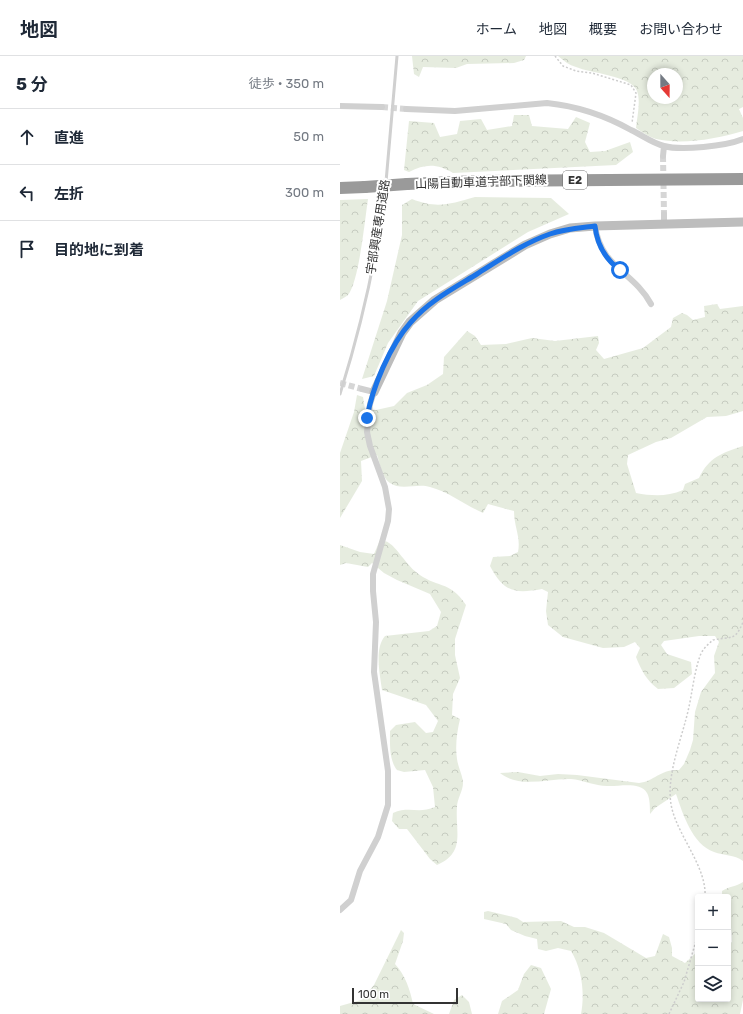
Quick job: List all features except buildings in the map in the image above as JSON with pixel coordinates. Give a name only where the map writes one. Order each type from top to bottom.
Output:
[{"type":"highway","name":"山陽自動車道宇部下関線","points":[[340,188],[477,181],[743,179]]},
{"type":"street","points":[[406,109],[455,111],[547,102],[590,112],[610,119],[664,146],[677,147],[725,144],[743,139]]},
{"type":"street","points":[[340,106],[382,107]]},
{"type":"street","points":[[663,156],[664,146]]},
{"type":"street","points":[[340,910],[351,900],[360,871],[378,837],[388,805],[388,771],[374,672],[376,622],[373,574],[388,521],[389,509],[385,487],[366,432],[368,411],[374,392],[402,333],[414,318],[435,300],[525,245],[550,234],[570,228],[664,219],[743,222]]},
{"type":"street","points":[[595,226],[596,238],[608,259],[638,285],[651,304]]},
{"type":"street","points":[[362,388],[374,392]]},
{"type":"lane","name":"宇部興産専用道路","points":[[340,394],[358,338],[374,263],[382,210],[397,56]]},
{"type":"path","points":[[554,56],[563,66],[576,71],[592,72],[631,85],[636,93],[631,130]]},
{"type":"path","points":[[705,894],[706,889],[700,872],[672,810],[670,796],[676,754],[686,719],[700,654],[713,640],[730,639],[736,635],[743,622]]},
{"type":"path","points":[[669,1014],[684,982],[695,944]]},
{"type":"green space","points":[[412,56],[526,56],[524,60],[514,63],[467,64],[456,68],[423,67],[419,77],[414,74]]},
{"type":"green space","points":[[558,56],[743,56],[743,107],[739,109],[743,118],[743,131],[711,139],[688,141],[666,141],[653,138],[636,128],[639,100],[634,86],[619,78],[582,69],[567,63]]},
{"type":"green space","points":[[514,115],[529,115],[532,126],[568,129],[576,117],[590,123],[585,142],[590,152],[605,151],[630,142],[633,152],[616,165],[453,173],[437,166],[421,167],[409,172],[404,170],[409,121],[434,123],[440,137],[457,134],[460,121],[481,119],[487,130],[512,126]]},
{"type":"green space","points":[[475,197],[551,198],[569,214],[528,232],[418,301],[388,343],[374,376],[362,379],[387,301],[402,235],[402,205],[412,199],[436,205]]},
{"type":"green space","points":[[368,199],[361,250],[352,288],[348,295],[340,300],[340,200]]},
{"type":"green space","points":[[717,304],[720,309],[743,306],[743,411],[726,416],[707,417],[671,438],[656,442],[628,455],[627,464],[636,493],[665,495],[683,490],[685,484],[699,478],[712,460],[722,454],[743,446],[743,861],[736,857],[714,852],[706,848],[700,842],[689,828],[676,794],[655,808],[650,814],[648,795],[644,789],[639,787],[628,785],[602,786],[571,779],[525,782],[516,781],[500,773],[518,772],[540,776],[558,774],[577,775],[639,783],[645,782],[667,771],[679,770],[684,764],[693,740],[695,712],[701,692],[715,673],[714,656],[719,642],[715,636],[699,636],[664,641],[661,645],[667,654],[691,662],[692,674],[674,688],[658,689],[648,679],[640,666],[636,657],[640,648],[635,642],[624,647],[603,648],[563,637],[548,625],[546,611],[548,592],[542,589],[517,591],[505,586],[495,575],[490,566],[493,557],[510,556],[518,552],[519,542],[514,511],[488,504],[483,513],[437,489],[425,486],[404,487],[394,485],[385,478],[377,455],[361,461],[362,481],[340,518],[340,453],[354,412],[357,395],[363,397],[365,409],[376,410],[394,406],[407,393],[427,385],[443,374],[444,357],[467,331],[475,336],[481,345],[506,344],[532,338],[555,341],[598,336],[599,343],[596,350],[604,359],[643,348],[671,327],[673,318],[682,313],[693,320],[705,317],[704,306]]},
{"type":"green space","points":[[380,540],[392,545],[416,572],[423,577],[448,588],[460,597],[466,605],[455,639],[455,655],[460,678],[453,694],[452,715],[460,719],[456,754],[463,783],[457,804],[457,840],[456,848],[452,854],[446,860],[437,865],[430,859],[407,829],[399,829],[392,821],[393,813],[399,811],[424,810],[435,807],[433,787],[425,770],[404,772],[397,770],[394,766],[390,752],[390,731],[396,725],[415,722],[426,733],[433,732],[438,721],[426,705],[382,690],[379,655],[382,641],[385,636],[429,631],[437,626],[441,612],[430,594],[397,580],[384,573],[372,563],[368,567],[346,563],[340,565],[340,545],[360,552],[374,554]]},
{"type":"green space","points":[[743,882],[743,1000],[740,1014],[581,1014],[583,998],[582,981],[578,965],[571,951],[558,948],[546,951],[538,949],[537,939],[511,930],[506,924],[484,919],[484,912],[488,911],[517,918],[523,922],[561,921],[574,927],[585,927],[604,933],[646,958],[655,956],[663,934],[669,937],[672,948],[672,956],[685,963],[695,954],[695,1002],[731,1002],[731,894],[722,894],[722,891]]},
{"type":"green space","points":[[401,930],[404,933],[403,941],[395,964],[407,982],[413,1004],[434,1014],[340,1014],[340,1006],[361,1000],[374,985]]},
{"type":"green space","points":[[531,965],[541,968],[551,989],[544,1014],[498,1014],[502,1001],[518,990],[524,974]]},
{"type":"green space","points":[[462,995],[469,1002],[472,1014],[449,1014],[454,1000]]},
{"type":"tunnel","points":[[382,107],[406,109]]},
{"type":"tunnel","points":[[663,156],[664,214]]},
{"type":"tunnel","points":[[340,383],[362,389]]},
{"type":"route","points":[[367,418],[374,392],[394,348],[410,322],[435,300],[525,245],[550,234],[570,228],[595,226],[596,238],[601,249],[612,264],[620,270]]}]
